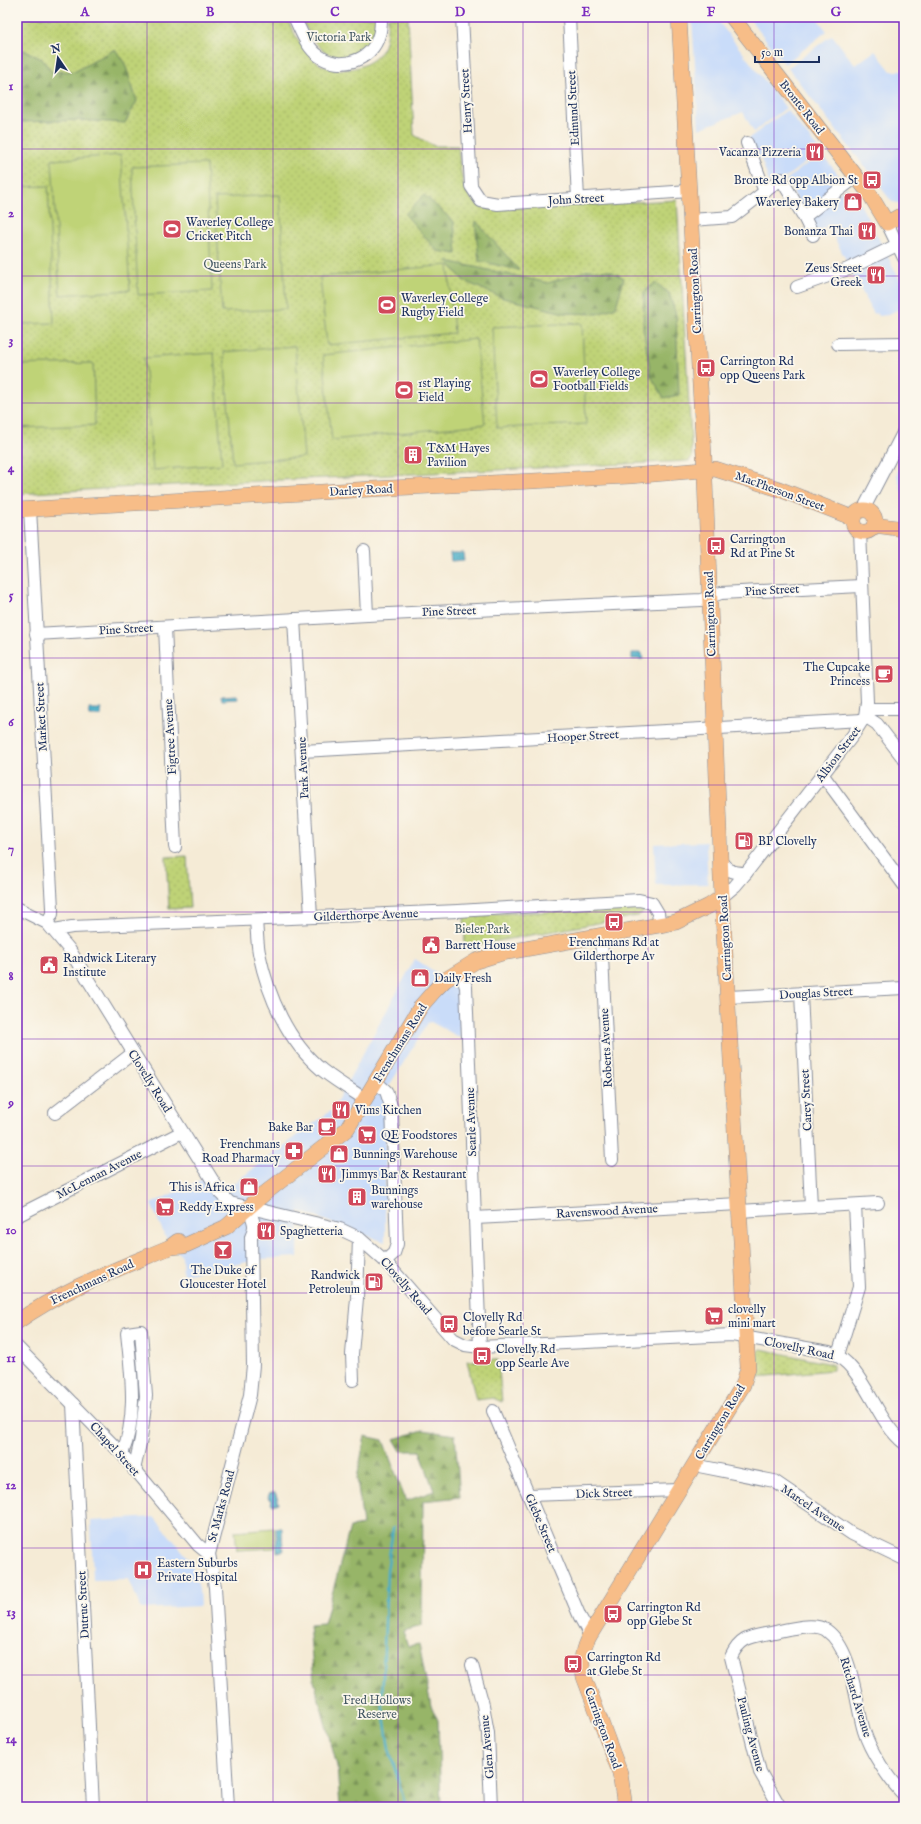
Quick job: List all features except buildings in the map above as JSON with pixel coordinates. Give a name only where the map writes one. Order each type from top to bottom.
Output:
[{"type":"main road","name":"Carrington Road","points":[[625,1807],[620,1773],[582,1669],[582,1653],[590,1635],[747,1376],[720,860],[705,470],[680,17]]},
{"type":"main road","name":"Bronte Road","points":[[732,17],[869,193],[887,223]]},
{"type":"main road","points":[[887,223],[898,217],[904,216]]},
{"type":"main road","name":"MacPherson Street","points":[[705,470],[716,469],[779,489],[863,521],[904,529]]},
{"type":"main road","name":"Darley Road","points":[[24,510],[705,470]]},
{"type":"main road","name":"Frenchmans Road","points":[[17,1322],[36,1308],[93,1279],[170,1247],[181,1238],[248,1208],[347,1129],[421,1006],[445,980],[460,970],[489,956],[660,926],[687,918],[722,897]]},
{"type":"street","points":[[294,17],[313,51],[327,60],[343,63],[358,60],[373,48],[379,36],[381,17]]},
{"type":"street","name":"Henry Street","points":[[462,17],[471,186]]},
{"type":"street","name":"Edmund Street","points":[[569,17],[578,199]]},
{"type":"street","points":[[747,143],[765,192]]},
{"type":"street","points":[[804,217],[856,177]]},
{"type":"street","points":[[691,220],[732,217],[781,179],[813,235]]},
{"type":"street","name":"John Street","points":[[471,186],[481,201],[488,203],[578,199],[689,191]]},
{"type":"street","points":[[887,223],[904,258]]},
{"type":"street","points":[[797,287],[848,269],[897,245]]},
{"type":"street","points":[[838,344],[904,343]]},
{"type":"street","points":[[904,430],[863,521],[861,586],[865,715],[877,724],[904,759]]},
{"type":"street","name":"Market Street","points":[[24,510],[36,634],[52,908],[50,927]]},
{"type":"street","points":[[364,551],[367,615]]},
{"type":"street","name":"Pine Street","points":[[36,634],[367,615],[701,600],[721,593],[861,586]]},
{"type":"street","name":"Park Avenue","points":[[294,619],[311,917]]},
{"type":"street","name":"Figtree Avenue","points":[[165,627],[176,847]]},
{"type":"street","name":"Hooper Street","points":[[302,751],[714,729],[865,715],[904,709]]},
{"type":"street","name":"Albion Street","points":[[722,897],[735,886],[746,873],[853,736],[865,715]]},
{"type":"street","points":[[822,774],[904,885]]},
{"type":"street","points":[[720,860],[732,873],[746,873]]},
{"type":"street","name":"Gilderthorpe Avenue","points":[[50,927],[458,911],[639,900],[652,903],[658,913],[660,926]]},
{"type":"street","name":"Clovelly Road","points":[[17,908],[50,927],[69,949],[221,1194],[230,1203],[340,1229],[359,1238],[385,1261],[450,1336],[465,1345],[480,1347],[723,1335],[746,1337],[838,1355],[852,1369],[888,1426],[904,1443]]},
{"type":"street","points":[[256,920],[259,952],[265,975],[279,1015],[303,1050],[321,1070],[365,1100]]},
{"type":"street","name":"Roberts Avenue","points":[[600,936],[612,1160]]},
{"type":"street","name":"Searle Avenue","points":[[460,970],[466,987],[480,1347]]},
{"type":"street","name":"Douglas Street","points":[[728,997],[904,988]]},
{"type":"street","name":"Carey Street","points":[[801,993],[811,1207]]},
{"type":"street","points":[[55,1113],[133,1053]]},
{"type":"street","points":[[376,1082],[386,1091],[392,1109],[397,1244],[394,1253],[385,1261]]},
{"type":"street","name":"McLennan Avenue","points":[[17,1216],[182,1132]]},
{"type":"street","name":"Ravenswood Avenue","points":[[475,1218],[739,1207],[811,1207],[878,1203]]},
{"type":"street","points":[[838,1355],[859,1287],[855,1205]]},
{"type":"street","name":"St Marks Road","points":[[228,1807],[215,1595],[209,1554],[250,1395],[253,1365],[251,1237],[255,1231],[255,1224],[248,1208]]},
{"type":"street","points":[[353,1380],[352,1354],[357,1298],[359,1238]]},
{"type":"street","points":[[122,1454],[126,1444],[132,1415],[132,1380],[127,1333],[141,1331],[146,1396],[141,1439],[134,1470]]},
{"type":"street","name":"Chapel Street","points":[[17,1347],[122,1454],[198,1545],[209,1554]]},
{"type":"street","name":"Dutruc Street","points":[[73,1404],[93,1807]]},
{"type":"street","name":"Glebe Street","points":[[493,1411],[580,1618],[590,1635]]},
{"type":"street","name":"Marcel Avenue","points":[[694,1464],[774,1481],[852,1534],[904,1559]]},
{"type":"street","name":"Dick Street","points":[[529,1495],[679,1490]]},
{"type":"street","name":"Ritchard Avenue","points":[[731,1657],[736,1647],[741,1642],[746,1638],[759,1634],[800,1626],[825,1629],[840,1645],[850,1672],[864,1732],[889,1779],[904,1795]]},
{"type":"street","name":"Pauling Avenue","points":[[731,1657],[760,1772],[780,1807]]},
{"type":"street","name":"Glen Avenue","points":[[472,1665],[483,1705],[488,1733],[491,1807]]},
{"type":"shaded area","points":[[692,17],[715,17],[786,108],[754,132],[743,112],[699,129]]},
{"type":"shaded area","points":[[748,17],[816,17],[827,31],[785,64]]},
{"type":"shaded area","points":[[832,35],[855,65],[875,51],[891,71],[904,71],[904,204],[892,202],[788,68]]},
{"type":"shaded area","points":[[787,110],[820,151],[785,178],[769,183],[761,158],[757,160],[749,138]]},
{"type":"shaded area","points":[[821,153],[845,183],[805,213],[786,180]]},
{"type":"shaded area","points":[[847,187],[859,202],[883,247],[848,264],[828,225],[815,234],[807,218]]},
{"type":"shaded area","points":[[887,255],[904,288],[904,306],[888,315],[879,316],[877,313],[874,314],[852,273]]},
{"type":"shaded area","points":[[904,457],[904,498],[897,476],[898,468]]},
{"type":"shaded area","points":[[706,842],[708,884],[656,885],[654,844]]},
{"type":"shaded area","points":[[415,959],[457,986],[461,1038],[429,1021],[386,1091],[385,1242],[299,1211],[298,1257],[262,1259],[183,1275],[182,1257],[165,1236],[151,1204],[204,1178],[226,1189],[332,1110]]},
{"type":"shaded area","name":"Eastern Suburbs Private Hospital","points":[[154,1517],[190,1560],[199,1588],[200,1606],[141,1609],[129,1579],[93,1580],[91,1521]]},
{"type":"green space","name":"Queens Park","points":[[17,17],[286,17],[299,42],[313,59],[326,67],[344,70],[363,65],[378,55],[383,48],[385,41],[388,17],[408,17],[414,135],[434,146],[458,146],[464,186],[468,195],[474,202],[482,207],[493,209],[677,200],[692,457],[689,461],[153,486],[17,494]]},
{"type":"green space","name":"Victoria Park","points":[[300,17],[378,17],[372,41],[359,51],[348,56],[338,57],[329,54],[321,48],[314,40]]},
{"type":"green space","points":[[17,47],[42,59],[52,72],[76,71],[115,49],[125,64],[137,101],[125,123],[79,120],[17,123]]},
{"type":"green space","points":[[121,155],[130,290],[60,295],[52,160]]},
{"type":"green space","name":"Waverley College Cricket Pitch","points":[[206,164],[212,291],[138,295],[132,167]]},
{"type":"green space","points":[[48,186],[54,323],[17,324],[17,187]]},
{"type":"green space","name":"Waverley College Cricket Pitch","points":[[280,195],[286,309],[222,312],[215,198]]},
{"type":"green space","points":[[424,195],[454,222],[457,254],[437,251],[405,214]]},
{"type":"green space","points":[[475,220],[519,270],[479,261]]},
{"type":"green space","points":[[447,261],[548,283],[589,270],[610,271],[624,278],[616,307],[598,314],[564,313],[503,298],[464,281]]},
{"type":"green space","name":"Waverley College Rugby Field","points":[[448,265],[454,333],[327,345],[320,277]]},
{"type":"green space","points":[[655,283],[669,293],[676,315],[679,395],[664,398],[651,376],[643,327],[644,292]]},
{"type":"green space","name":"Waverley College Football Fields","points":[[582,323],[586,424],[497,428],[492,327]]},
{"type":"green space","name":"1st Playing Field","points":[[476,339],[485,424],[332,440],[323,355]]},
{"type":"green space","points":[[295,346],[304,457],[233,463],[224,352]]},
{"type":"green space","points":[[214,353],[222,464],[153,470],[144,358]]},
{"type":"green space","points":[[93,363],[95,425],[17,428],[17,365]]},
{"type":"green space","points":[[187,856],[190,908],[169,909],[166,857]]},
{"type":"green space","name":"Bieler Park","points":[[643,908],[643,912],[637,916],[465,947],[464,915]]},
{"type":"green space","points":[[761,1349],[833,1365],[833,1370],[757,1377],[756,1354]]},
{"type":"green space","points":[[498,1360],[502,1402],[493,1398],[476,1400],[467,1361]]},
{"type":"green space","name":"Fred Hollows Reserve","points":[[423,1430],[455,1435],[460,1497],[423,1501],[422,1626],[403,1631],[408,1646],[419,1644],[431,1706],[438,1720],[441,1807],[340,1807],[337,1766],[314,1681],[309,1625],[324,1624],[350,1527],[363,1525],[357,1478],[365,1436],[383,1440],[406,1501],[434,1491],[420,1451],[401,1451],[394,1439]]},
{"type":"green space","points":[[274,1528],[275,1548],[237,1550],[235,1531]]},
{"type":"water","points":[[450,553],[463,553],[464,560],[451,561]]},
{"type":"water","points":[[632,653],[642,653],[643,659],[632,659]]},
{"type":"water","points":[[237,695],[238,699],[222,700],[221,696]]},
{"type":"water","points":[[89,709],[101,709],[101,716],[90,716]]},
{"type":"water","points":[[275,1492],[279,1503],[273,1505],[271,1504],[272,1500],[268,1498],[269,1494]]},
{"type":"water","points":[[276,1528],[282,1528],[283,1551],[277,1552]]},
{"type":"waterway","points":[[393,1528],[387,1572],[382,1702],[389,1749],[406,1807]]},
{"type":"place","name":"Vacanza Pizzeria","points":[[815,152]]},
{"type":"place","name":"Bronte Rd opp Albion St","points":[[872,180]]},
{"type":"place","name":"Waverley Bakery","points":[[853,202]]},
{"type":"place","name":"Waverley College Cricket Pitch","points":[[172,229]]},
{"type":"place","name":"Bonanza Thai","points":[[867,231]]},
{"type":"place","name":"Zeus Street Greek","points":[[876,275]]},
{"type":"place","name":"Waverley College Rugby Field","points":[[387,305]]},
{"type":"place","name":"Carrington Rd opp Queens Park","points":[[706,368]]},
{"type":"place","name":"Waverley College Football Fields","points":[[539,379]]},
{"type":"place","name":"1st Playing Field","points":[[404,390]]},
{"type":"place","name":"T&M Hayes Pavilion","points":[[413,455]]},
{"type":"place","name":"Carrington Rd at Pine St","points":[[716,546]]},
{"type":"place","name":"The Cupcake Princess","points":[[884,674]]},
{"type":"place","name":"BP Clovelly","points":[[744,841]]},
{"type":"place","name":"Frenchmans Rd at Gilderthorpe Av","points":[[614,922]]},
{"type":"place","name":"Barrett House","points":[[431,945]]},
{"type":"place","name":"Randwick Literary Institute","points":[[49,965]]},
{"type":"place","name":"Daily Fresh","points":[[420,978]]},
{"type":"place","name":"Vims Kitchen","points":[[341,1110]]},
{"type":"place","name":"Bake Bar","points":[[327,1127]]},
{"type":"place","name":"QE Foodstores","points":[[367,1135]]},
{"type":"place","name":"Frenchmans Road Pharmacy","points":[[294,1151]]},
{"type":"place","name":"Bunnings Warehouse","points":[[339,1154]]},
{"type":"place","name":"Jimmys Bar & Restaurant","points":[[327,1174]]},
{"type":"place","name":"This is Africa","points":[[249,1187]]},
{"type":"place","name":"Bunnings warehouse","points":[[357,1197]]},
{"type":"place","name":"Reddy Express","points":[[165,1207]]},
{"type":"place","name":"Spaghetteria","points":[[266,1231]]},
{"type":"place","name":"The Duke of Gloucester Hotel","points":[[223,1250]]},
{"type":"place","name":"Randwick Petroleum","points":[[374,1282]]},
{"type":"place","name":"clovelly mini mart","points":[[714,1316]]},
{"type":"place","name":"Clovelly Rd before Searle St","points":[[449,1324]]},
{"type":"place","name":"Clovelly Rd opp Searle Ave","points":[[482,1356]]},
{"type":"place","name":"Eastern Suburbs Private Hospital","points":[[143,1570]]},
{"type":"place","name":"Carrington Rd opp Glebe St","points":[[613,1614]]},
{"type":"place","name":"Carrington Rd at Glebe St","points":[[573,1664]]}]
